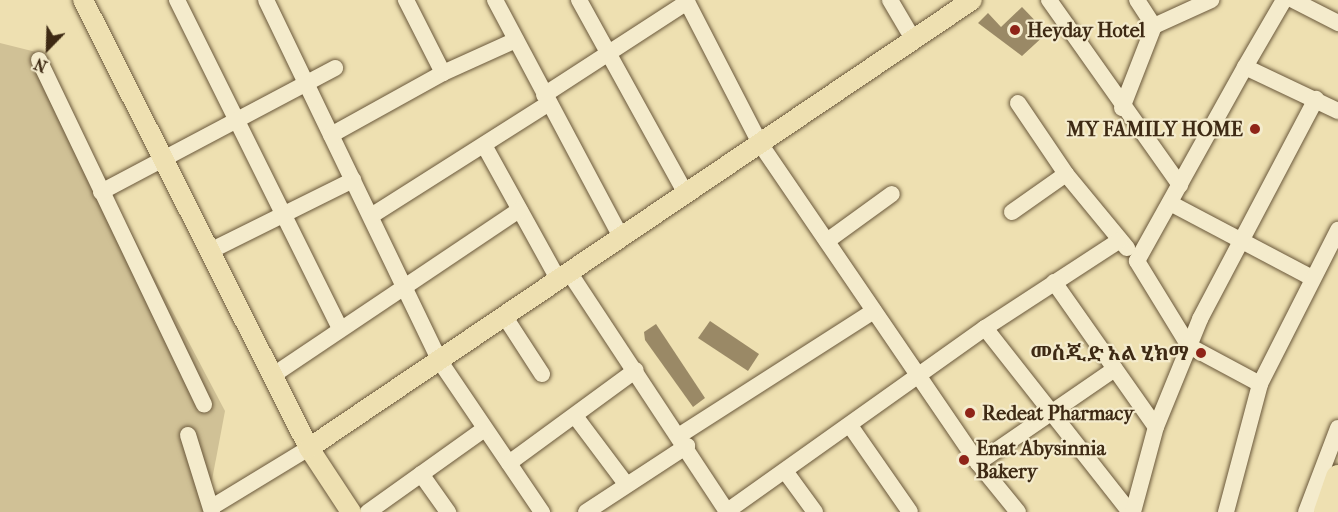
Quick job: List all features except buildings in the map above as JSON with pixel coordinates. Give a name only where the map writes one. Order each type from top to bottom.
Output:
[{"type":"highway","points":[[1326,512],[1338,477]]},
{"type":"main road","points":[[83,0],[309,448],[351,512]]},
{"type":"main road","points":[[309,448],[761,145],[972,0]]},
{"type":"street","points":[[177,0],[340,328]]},
{"type":"street","points":[[266,0],[439,360],[483,430],[509,463],[542,512]]},
{"type":"street","points":[[406,0],[443,73]]},
{"type":"street","points":[[495,0],[621,237]]},
{"type":"street","points":[[579,0],[686,194]]},
{"type":"street","points":[[890,0],[913,39]]},
{"type":"street","points":[[1049,0],[1122,108],[1180,185]]},
{"type":"street","points":[[1137,0],[1154,26]]},
{"type":"street","points":[[1122,108],[1154,26],[1211,0]]},
{"type":"street","points":[[1137,261],[1284,0]]},
{"type":"street","points":[[1293,0],[1338,23]]},
{"type":"street","points":[[371,216],[484,145],[547,99],[606,51],[686,1],[761,145],[978,463],[1013,510]]},
{"type":"street","points":[[331,135],[443,73],[516,40]]},
{"type":"street","points":[[39,60],[204,405]]},
{"type":"street","points":[[1245,67],[1338,111]]},
{"type":"street","points":[[101,192],[236,119],[306,86],[335,68]]},
{"type":"street","points":[[1132,512],[1156,427],[1189,346],[1316,99]]},
{"type":"street","points":[[1018,103],[1066,174],[1137,261],[1189,346],[1260,384]]},
{"type":"street","points":[[484,145],[519,210],[564,275],[636,370],[683,440],[727,512],[851,427],[986,328],[1120,240]]},
{"type":"street","points":[[1012,212],[1066,174]]},
{"type":"street","points":[[210,251],[353,180]]},
{"type":"street","points":[[827,242],[892,194]]},
{"type":"street","points":[[1170,203],[1312,278]]},
{"type":"street","points":[[272,376],[340,328],[519,210]]},
{"type":"street","points":[[1226,512],[1260,384],[1338,230]]},
{"type":"street","points":[[1323,256],[1338,265]]},
{"type":"street","points":[[1054,282],[1156,427]]},
{"type":"street","points":[[586,512],[683,440],[874,311]]},
{"type":"street","points":[[505,317],[542,374]]},
{"type":"street","points":[[986,328],[1132,512]]},
{"type":"street","points":[[978,463],[1114,369]]},
{"type":"street","points":[[509,463],[636,370]]},
{"type":"street","points":[[575,416],[626,484]]},
{"type":"street","points":[[851,427],[910,512]]},
{"type":"street","points":[[1306,512],[1338,428]]},
{"type":"street","points":[[368,512],[483,430]]},
{"type":"street","points":[[188,435],[212,509],[309,448]]},
{"type":"street","points":[[785,471],[815,512]]},
{"type":"street","points":[[421,474],[448,512]]},
{"type":"shaded area","points":[[0,43],[36,52],[225,411],[206,512],[0,512]]},
{"type":"place","name":"Heyday Hotel","points":[[1015,30]]},
{"type":"place","name":"MY FAMILY HOME","points":[[1255,129]]},
{"type":"place","name":"መስጂድ አል ሂክማ","points":[[1201,353]]},
{"type":"place","name":"Redeat Pharmacy","points":[[970,413]]},
{"type":"place","name":"Enat Abysinnia Bakery","points":[[964,460]]}]
